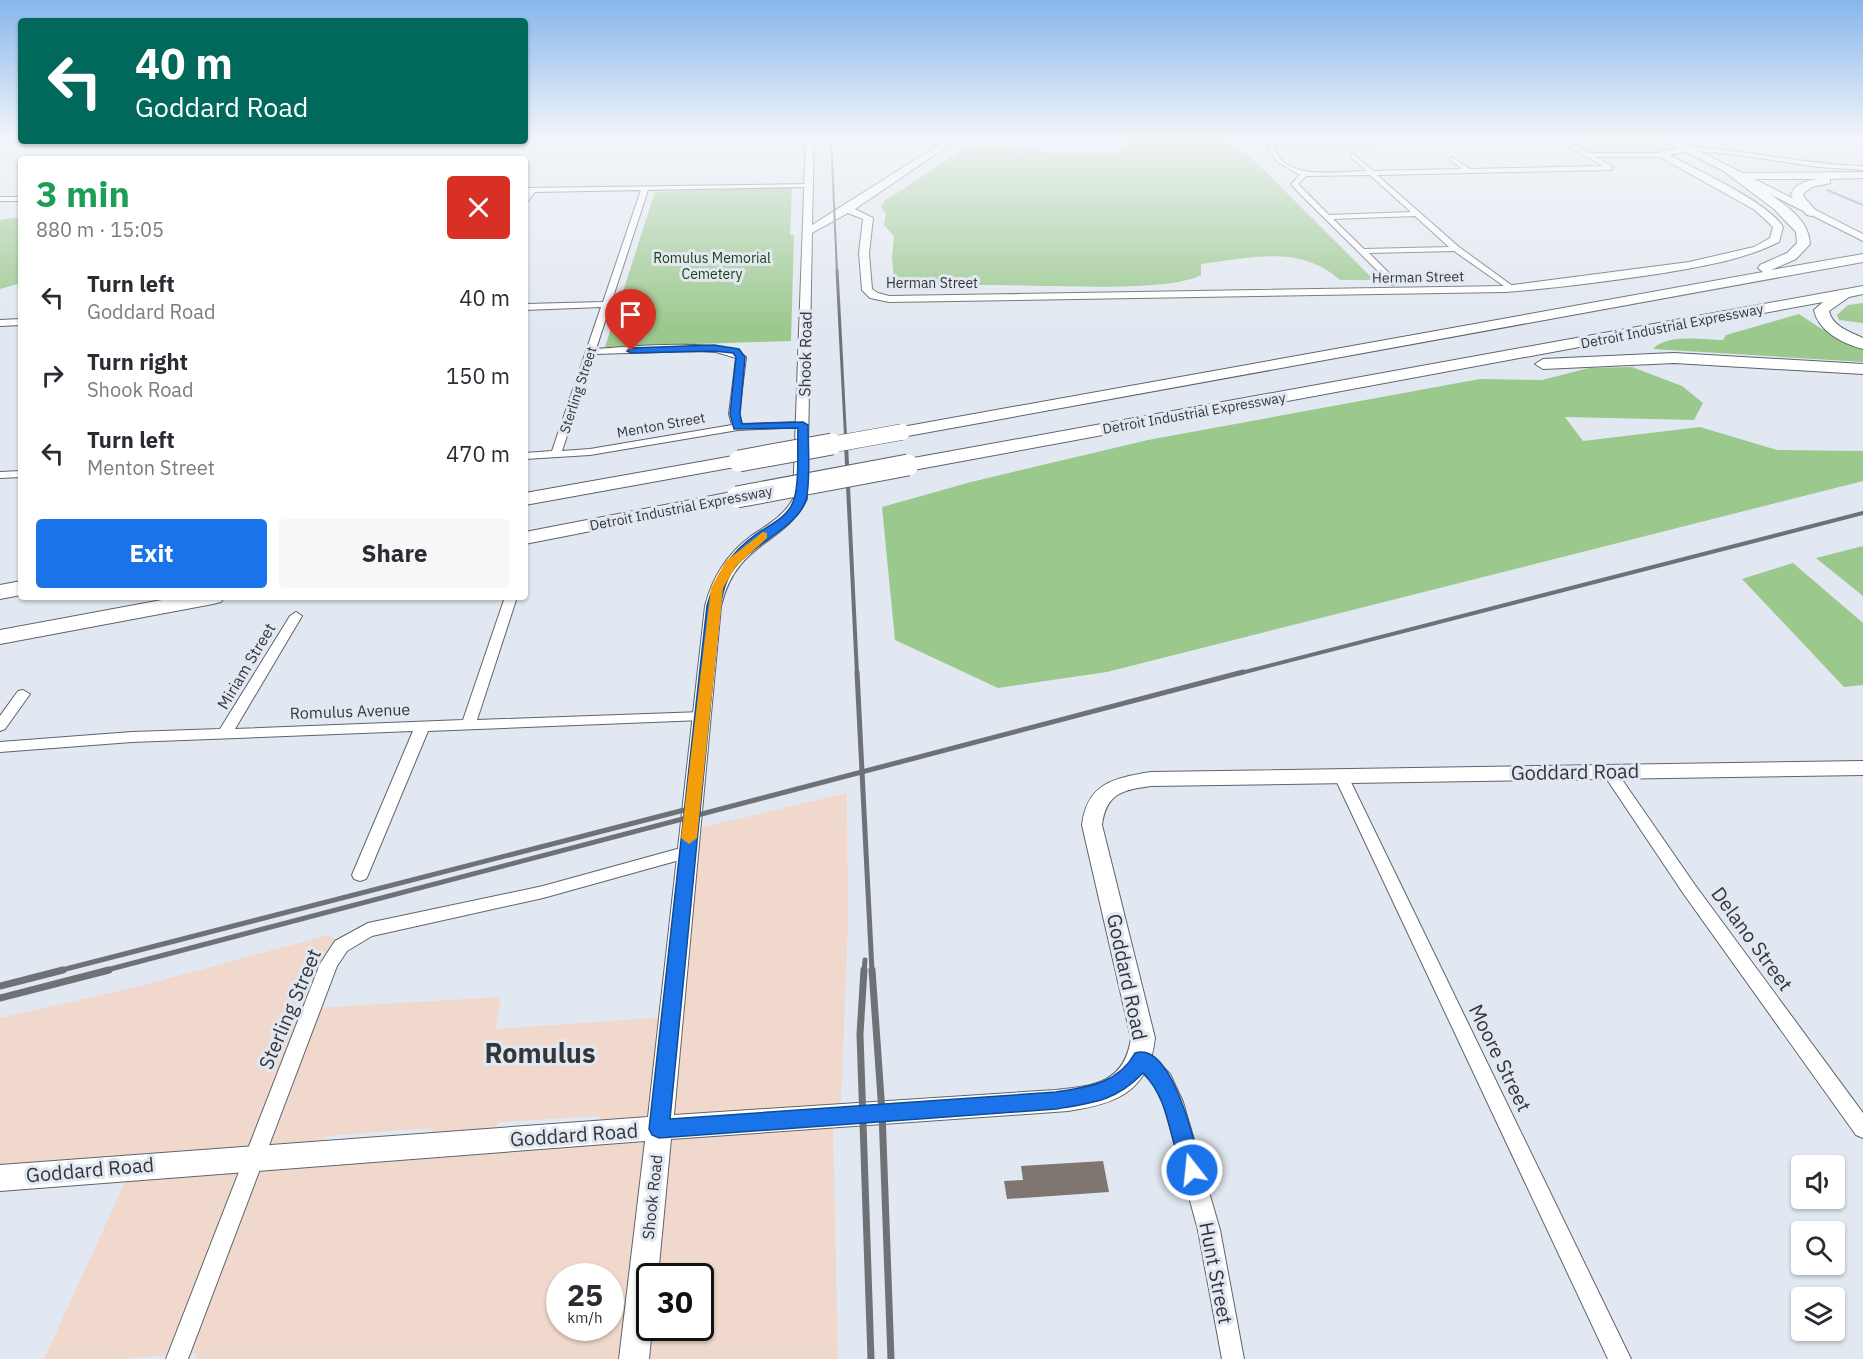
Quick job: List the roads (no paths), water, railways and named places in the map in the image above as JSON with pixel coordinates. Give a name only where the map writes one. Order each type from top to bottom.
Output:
[{"type":"highway","points":[[1558,315],[1600,302],[1764,268],[1794,255],[1804,242],[1804,233],[1797,219],[1768,200]]},
{"type":"highway","points":[[1801,200],[1811,212]]},
{"type":"highway","name":"Detroit Industrial Expressway","points":[[528,499],[1558,315],[1863,258]]},
{"type":"highway","name":"Detroit Industrial Expressway","points":[[528,537],[908,465],[1863,290]]},
{"type":"highway","points":[[1845,293],[1841,299],[1821,310],[1823,319],[1836,331],[1863,344]]},
{"type":"highway","points":[[908,465],[921,469],[1233,411],[1541,364],[1674,358],[1863,369]]},
{"type":"highway","points":[[0,590],[18,587]]},
{"type":"highway","points":[[0,637],[197,600]]},
{"type":"street","name":"Sterling Street","points":[[556,454],[641,200]]},
{"type":"street","name":"Shook Road","points":[[634,1359],[717,588],[724,573],[744,549],[786,520],[800,499],[808,200]]},
{"type":"street","points":[[807,232],[860,200]]},
{"type":"street","points":[[1310,200],[1395,282]]},
{"type":"street","points":[[1400,200],[1456,249],[1484,267],[1511,289]]},
{"type":"street","name":"Herman Street","points":[[847,209],[868,218],[864,254],[867,290],[874,296],[889,300],[914,300],[1498,290],[1573,282],[1733,257],[1763,249],[1775,240],[1778,227],[1764,212],[1743,200]]},
{"type":"street","points":[[1788,200],[1863,238]]},
{"type":"street","points":[[1327,217],[1415,214]]},
{"type":"street","points":[[1363,251],[1456,249]]},
{"type":"street","points":[[1473,262],[1471,267],[1498,290]]},
{"type":"street","points":[[528,307],[606,304]]},
{"type":"street","points":[[0,323],[18,322]]},
{"type":"street","points":[[590,352],[714,348],[733,350],[741,357],[735,414],[738,427]]},
{"type":"street","name":"Menton Street","points":[[528,456],[630,446],[738,427],[803,425]]},
{"type":"street","points":[[0,475],[18,474]]},
{"type":"street","points":[[468,725],[510,600]]},
{"type":"street","name":"Miriam Street","points":[[225,734],[296,616]]},
{"type":"street","points":[[0,726],[23,694]]},
{"type":"street","name":"Romulus Avenue","points":[[0,747],[84,740],[702,716]]},
{"type":"street","points":[[360,875],[422,727]]},
{"type":"street","name":"Goddard Road","points":[[0,1178],[254,1157],[1056,1100],[1094,1094],[1119,1084],[1137,1068],[1141,1058],[1143,1038],[1092,825],[1092,812],[1096,803],[1113,788],[1151,778],[1863,768]]},
{"type":"street","name":"Delano Street","points":[[1609,772],[1689,889],[1863,1129]]},
{"type":"street","name":"Moore Street","points":[[1341,776],[1620,1359]]},
{"type":"street","name":"Sterling Street","points":[[177,1359],[329,964],[340,946],[354,936],[419,918],[543,892],[688,852]]},
{"type":"street","name":"Hunt Street","points":[[1141,1058],[1162,1080],[1173,1102],[1209,1230],[1233,1359]]},
{"type":"waterway","points":[[1852,200],[1863,205]]},
{"type":"railway","points":[[834,200],[837,272]]},
{"type":"railway","points":[[837,270],[846,446]]},
{"type":"railway","points":[[846,444],[857,674]]},
{"type":"railway","points":[[1237,674],[1863,513]]},
{"type":"railway","points":[[857,672],[862,772]]},
{"type":"railway","points":[[862,772],[1243,672]]},
{"type":"railway","points":[[103,971],[862,772]]},
{"type":"railway","points":[[862,772],[872,971]]},
{"type":"railway","points":[[58,971],[692,808]]},
{"type":"railway","points":[[864,971],[865,960]]},
{"type":"railway","points":[[0,986],[63,970]]},
{"type":"railway","points":[[0,998],[109,970]]},
{"type":"railway","points":[[864,970],[860,1034],[871,1359]]},
{"type":"railway","points":[[872,970],[882,1112],[891,1359]]},
{"type":"district","name":"Romulus","points":[[540,1054]]},
{"type":"park label","name":"Romulus Memorial Cemetery","points":[[712,266]]}]
